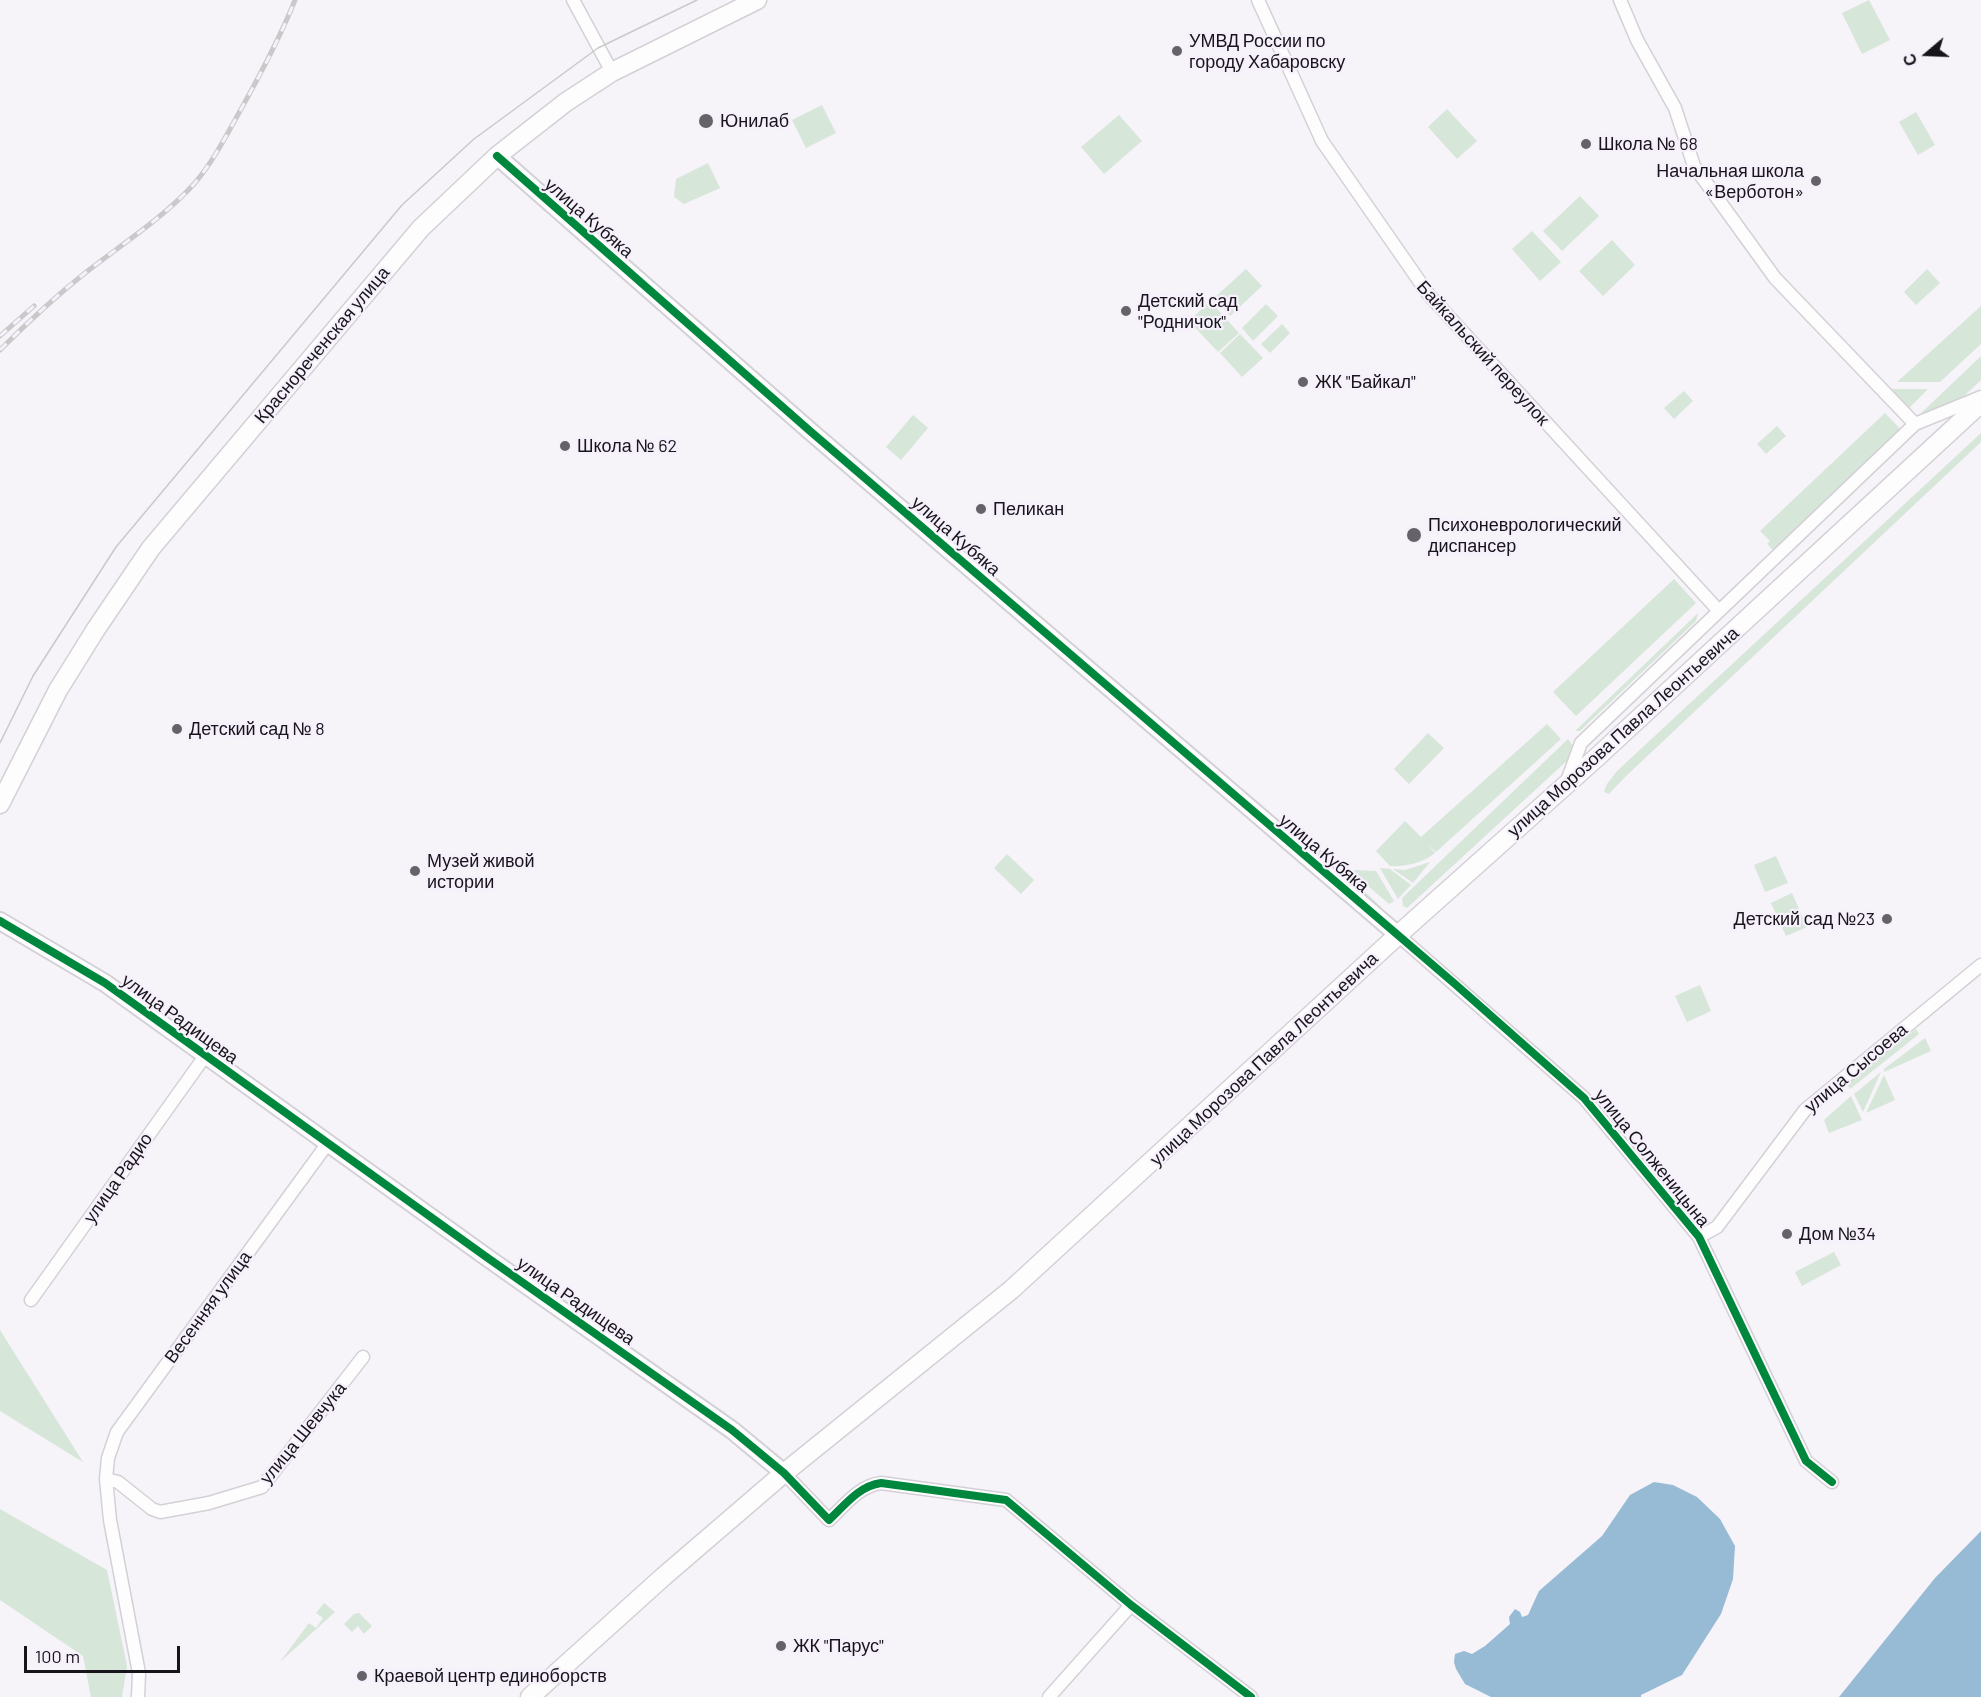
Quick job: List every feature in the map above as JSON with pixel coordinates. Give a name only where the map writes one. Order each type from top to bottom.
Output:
[{"type":"main road","name":"Краснореченская улица","points":[[0,804],[58,690],[151,548],[421,228],[497,156],[566,102],[612,72],[757,0]]},
{"type":"main road","name":"улица Морозова Павла Леонтьевича","points":[[530,1697],[654,1585],[784,1473],[1011,1290],[1398,935],[1566,785],[1981,403]]},
{"type":"street","points":[[573,0],[612,72]]},
{"type":"street","name":"Байкальский переулок","points":[[1258,0],[1322,141],[1429,296],[1719,611]]},
{"type":"street","points":[[1620,0],[1637,40],[1675,108],[1694,166],[1774,278],[1915,424]]},
{"type":"street","name":"улица Кубяка","points":[[497,156],[810,431],[1398,935]]},
{"type":"street","points":[[1566,785],[1581,742],[1915,424],[1981,397]]},
{"type":"street","name":"улица Радищева","points":[[0,921],[105,983],[204,1056],[732,1430],[784,1473],[829,1520],[857,1493],[881,1483],[1006,1500],[1131,1605]]},
{"type":"street","name":"улица Солженицына","points":[[1398,935],[1584,1098],[1699,1237],[1806,1461],[1832,1482]]},
{"type":"street","name":"улица Сысоева","points":[[1699,1237],[1717,1227],[1805,1110],[1981,965]]},
{"type":"street","name":"улица Радио","points":[[31,1300],[204,1056]]},
{"type":"street","name":"Весенняя улица","points":[[106,1479],[108,1458],[117,1432],[328,1143]]},
{"type":"street","name":"улица Шевчука","points":[[106,1479],[118,1482],[152,1509],[160,1512],[209,1503],[262,1487],[363,1357]]},
{"type":"street","points":[[106,1479],[111,1527],[139,1674],[138,1697]]},
{"type":"street","points":[[1049,1697],[1131,1605],[1251,1697]]},
{"type":"green space","points":[[1869,0],[1890,40],[1862,54],[1842,13]]},
{"type":"green space","points":[[822,105],[836,133],[806,148],[792,120]]},
{"type":"green space","points":[[1447,109],[1477,141],[1457,159],[1428,127]]},
{"type":"green space","points":[[1916,112],[1935,145],[1918,155],[1899,122]]},
{"type":"green space","points":[[1119,115],[1142,141],[1104,174],[1081,147]]},
{"type":"green space","points":[[708,163],[720,188],[684,204],[674,197],[676,179]]},
{"type":"green space","points":[[1580,196],[1599,216],[1562,251],[1543,231]]},
{"type":"green space","points":[[1532,231],[1561,262],[1540,281],[1512,249]]},
{"type":"green space","points":[[1612,240],[1635,265],[1603,296],[1579,271]]},
{"type":"green space","points":[[1246,269],[1262,286],[1230,316],[1214,298]]},
{"type":"green space","points":[[1927,269],[1940,283],[1916,305],[1904,292]]},
{"type":"green space","points":[[1210,301],[1239,333],[1218,352],[1189,321]]},
{"type":"green space","points":[[1266,304],[1278,316],[1253,341],[1242,328]]},
{"type":"green space","points":[[1981,306],[1981,344],[1940,382],[1897,382]]},
{"type":"green space","points":[[1282,324],[1290,333],[1270,353],[1261,344]]},
{"type":"green space","points":[[1240,334],[1263,358],[1242,377],[1220,353]]},
{"type":"green space","points":[[1981,356],[1981,380],[1964,396],[1916,418]]},
{"type":"green space","points":[[1890,389],[1928,389],[1908,409]]},
{"type":"green space","points":[[1684,391],[1693,401],[1674,419],[1664,408]]},
{"type":"green space","points":[[1885,413],[1902,431],[1775,552],[1767,544],[1770,541],[1760,531]]},
{"type":"green space","points":[[913,415],[928,428],[901,460],[886,447]]},
{"type":"green space","points":[[1777,426],[1786,436],[1766,454],[1757,444]]},
{"type":"green space","points":[[1981,433],[1981,442],[1609,794],[1604,792],[1617,771]]},
{"type":"green space","points":[[1674,579],[1696,603],[1576,716],[1553,692]]},
{"type":"green space","points":[[1698,613],[1696,621],[1580,731],[1575,731]]},
{"type":"green space","points":[[1547,724],[1561,739],[1436,852],[1428,845],[1435,853],[1414,864],[1390,866],[1376,851],[1405,821],[1421,837]]},
{"type":"green space","points":[[1428,733],[1444,748],[1409,784],[1394,769]]},
{"type":"green space","points":[[1568,739],[1576,750],[1571,757],[1407,908],[1403,906],[1402,898]]},
{"type":"green space","points":[[1308,838],[1381,907],[1379,910],[1298,843]]},
{"type":"green space","points":[[1007,854],[1034,880],[1021,894],[994,868]]},
{"type":"green space","points":[[1776,856],[1788,883],[1765,892],[1754,865]]},
{"type":"green space","points":[[1430,862],[1413,883],[1393,869],[1405,870]]},
{"type":"green space","points":[[1380,868],[1390,869],[1411,885],[1398,899]]},
{"type":"green space","points":[[1355,870],[1376,871],[1394,901],[1389,904],[1352,872]]},
{"type":"green space","points":[[1792,893],[1807,927],[1786,936],[1771,903]]},
{"type":"green space","points":[[1700,985],[1711,1011],[1687,1022],[1675,996]]},
{"type":"green space","points":[[1916,1029],[1919,1034],[1850,1089],[1847,1084]]},
{"type":"green space","points":[[1925,1038],[1931,1051],[1884,1072],[1884,1069]]},
{"type":"green space","points":[[1881,1072],[1863,1112],[1854,1094]]},
{"type":"green space","points":[[1884,1075],[1895,1100],[1866,1113]]},
{"type":"green space","points":[[1851,1096],[1862,1120],[1829,1133],[1824,1120]]},
{"type":"green space","points":[[1834,1252],[1841,1265],[1802,1286],[1795,1272]]},
{"type":"green space","points":[[0,1330],[83,1462],[0,1411]]},
{"type":"green space","points":[[0,1509],[107,1570],[127,1666],[122,1697],[91,1697],[83,1656],[0,1600]]},
{"type":"green space","points":[[324,1603],[335,1612],[280,1662],[309,1623],[316,1628],[323,1618],[316,1613]]},
{"type":"green space","points":[[359,1613],[372,1626],[364,1634],[358,1626],[352,1632],[344,1624],[354,1614]]},
{"type":"water","points":[[1654,1482],[1673,1485],[1697,1497],[1720,1519],[1735,1546],[1733,1579],[1721,1614],[1682,1675],[1641,1697],[1491,1697],[1465,1684],[1456,1669],[1455,1654],[1464,1651],[1472,1654],[1485,1646],[1510,1624],[1509,1617],[1515,1609],[1522,1617],[1528,1615],[1539,1591],[1602,1536],[1630,1495]]},
{"type":"water","points":[[1981,1531],[1981,1697],[1839,1697],[1935,1578]]},
{"type":"tram line","points":[[0,743],[33,676],[116,547],[402,205],[474,139],[598,48],[697,0]]},
{"type":"railway","points":[[0,350],[63,291],[182,197],[201,176],[247,97],[295,0]]},
{"type":"railway","points":[[0,336],[34,306]]},
{"type":"cycle path","points":[[497,156],[810,431],[1455,984],[1584,1098],[1699,1237],[1806,1461],[1832,1482]]},
{"type":"cycle path","points":[[0,921],[105,983],[732,1430],[784,1473],[829,1520],[859,1492],[881,1483],[1006,1500],[1131,1605],[1251,1697]]},
{"type":"place","name":"УМВД России по городу Хабаровску","points":[[1177,51]]},
{"type":"place","name":"Юнилаб","points":[[706,121]]},
{"type":"place","name":"Школа № 68","points":[[1586,144]]},
{"type":"place","name":"Начальная школа «Верботон»","points":[[1816,181]]},
{"type":"place","name":"Детский сад \"Родничок\"","points":[[1126,311]]},
{"type":"place","name":"ЖК \"Байкал\"","points":[[1303,382]]},
{"type":"place","name":"Школа № 62","points":[[565,446]]},
{"type":"place","name":"Пеликан","points":[[981,509]]},
{"type":"place","name":"Психоневрологический диспансер","points":[[1414,535]]},
{"type":"place","name":"Детский сад № 8","points":[[177,729]]},
{"type":"place","name":"Музей живой истории","points":[[415,871]]},
{"type":"place","name":"Детский сад №23","points":[[1887,919]]},
{"type":"place","name":"Дом №34","points":[[1787,1234]]},
{"type":"place","name":"ЖК \"Парус\"","points":[[781,1646]]},
{"type":"place","name":"Краевой центр единоборств","points":[[362,1676]]}]
